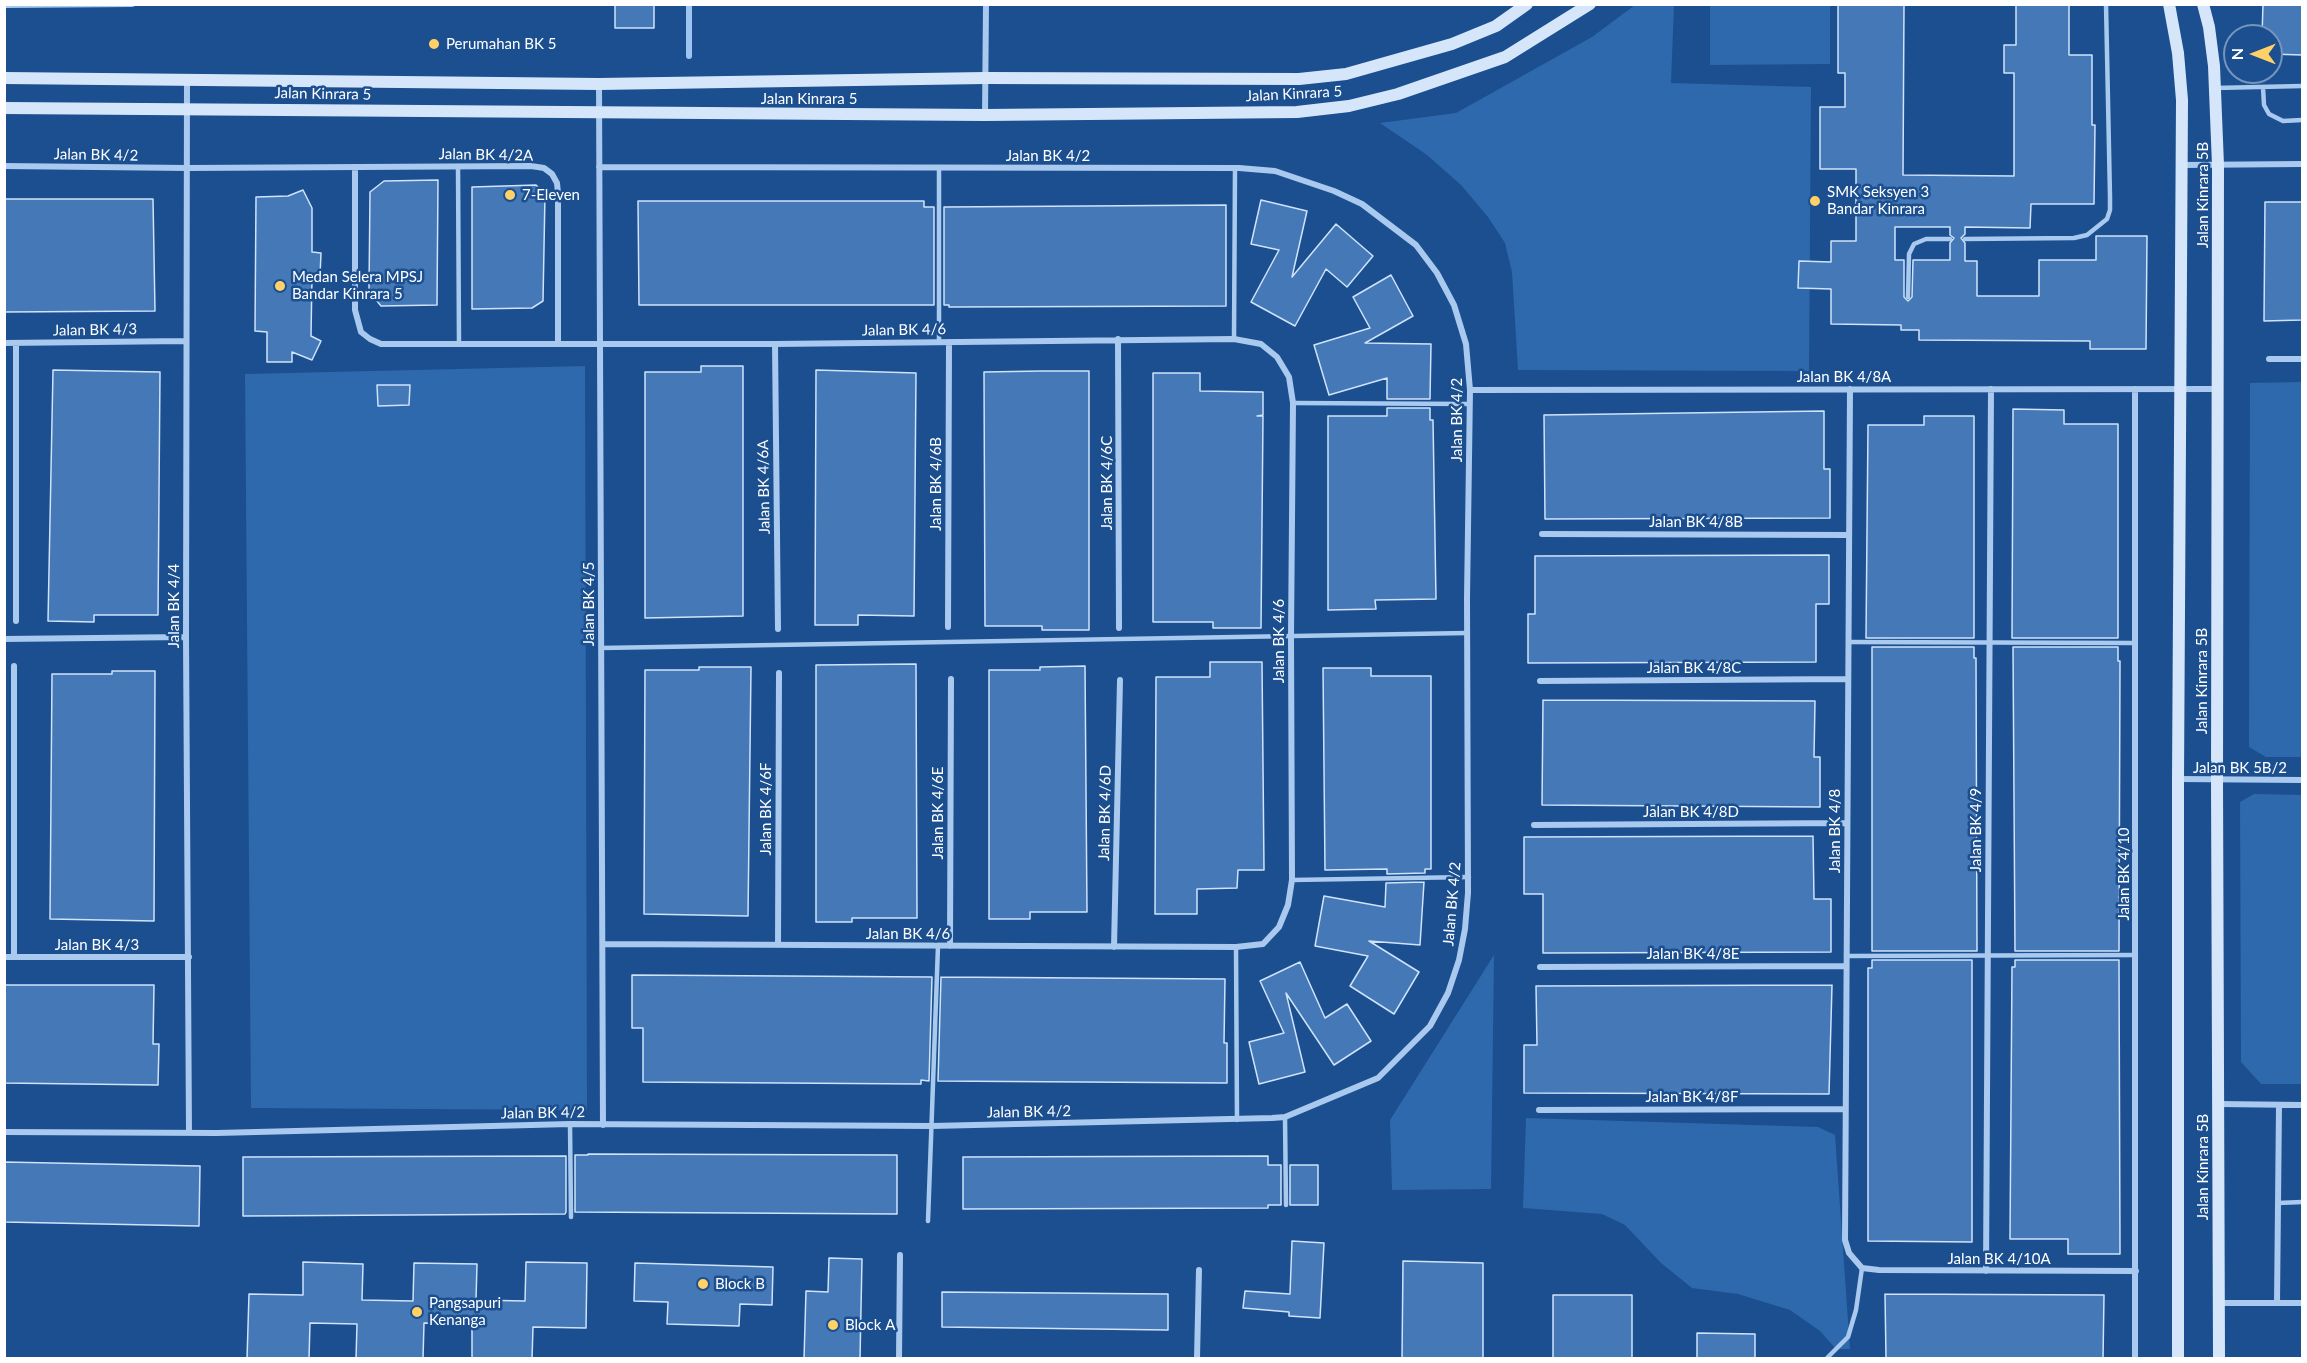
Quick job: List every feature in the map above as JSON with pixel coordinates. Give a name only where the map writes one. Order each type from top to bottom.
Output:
[{"type":"main road","name":"Jalan Kinrara 5","points":[[4,78],[599,84],[985,78],[1299,79],[1346,74],[1452,44],[1496,26],[1527,4]]},
{"type":"main road","name":"Jalan Kinrara 5","points":[[4,108],[985,115],[1298,112],[1349,106],[1398,94],[1505,57],[1590,4]]},
{"type":"main road","name":"Jalan Kinrara 5B","points":[[2169,4],[2178,53],[2181,88],[2182,165],[2178,779],[2178,1359]]},
{"type":"main road","name":"Jalan Kinrara 5B","points":[[2203,4],[2209,27],[2215,88],[2218,165],[2219,1359]]},
{"type":"street","points":[[4,5],[132,4]]},
{"type":"street","points":[[985,115],[986,4]]},
{"type":"street","name":"Jalan BK 4/4","points":[[187,79],[186,637],[189,1132]]},
{"type":"street","name":"Jalan BK 4/5","points":[[599,84],[603,1125]]},
{"type":"street","points":[[2182,165],[2302,164]]},
{"type":"street","name":"Jalan BK 4/2","points":[[4,166],[187,168]]},
{"type":"street","name":"Jalan BK 4/2A","points":[[187,168],[458,166],[544,168],[552,174],[557,183],[558,193],[558,344]]},
{"type":"street","points":[[355,167],[355,310],[361,332],[370,339],[381,344],[600,344]]},
{"type":"street","name":"Jalan BK 4/2","points":[[4,1132],[189,1132],[570,1124],[932,1126],[1285,1117],[1378,1078],[1430,1026],[1448,993],[1459,960],[1465,929],[1469,877],[1467,633],[1470,390],[1466,344],[1454,305],[1437,273],[1416,245],[1362,204],[1334,190],[1275,171],[1235,168],[600,167]]},
{"type":"street","name":"Jalan BK 4/6C","points":[[1118,339],[1119,628]]},
{"type":"street","name":"Jalan BK 4/6","points":[[600,344],[1247,340],[1261,344],[1277,357],[1289,377],[1293,403],[1292,880],[1288,905],[1279,927],[1263,944],[1236,947],[604,944]]},
{"type":"street","name":"Jalan BK 4/3","points":[[4,343],[186,341]]},
{"type":"street","name":"Jalan BK 4/6B","points":[[948,627],[949,342]]},
{"type":"street","points":[[16,343],[16,621]]},
{"type":"street","name":"Jalan BK 4/6A","points":[[775,344],[778,629]]},
{"type":"street","points":[[2269,359],[2302,359]]},
{"type":"street","name":"Jalan BK 4/8","points":[[1850,389],[1845,1240],[1849,1253],[1862,1269]]},
{"type":"street","name":"Jalan BK 4/9","points":[[1986,1271],[1991,389]]},
{"type":"street","name":"Jalan BK 4/10","points":[[2135,389],[2135,1359]]},
{"type":"street","name":"Jalan BK 4/8A","points":[[1470,390],[2217,389]]},
{"type":"street","name":"Jalan BK 4/8B","points":[[1542,534],[1849,535]]},
{"type":"street","points":[[4,639],[186,637]]},
{"type":"street","points":[[14,666],[14,957]]},
{"type":"street","name":"Jalan BK 4/6F","points":[[778,945],[779,673]]},
{"type":"street","name":"Jalan BK 4/8C","points":[[1540,681],[1848,679]]},
{"type":"street","name":"Jalan BK 4/6E","points":[[950,946],[951,680]]},
{"type":"street","name":"Jalan BK 4/6D","points":[[1114,947],[1120,680]]},
{"type":"street","name":"Jalan BK 5B/2","points":[[2178,779],[2302,780]]},
{"type":"street","name":"Jalan BK 4/8D","points":[[1534,825],[1847,823]]},
{"type":"street","name":"Jalan BK 4/3","points":[[4,957],[189,957]]},
{"type":"street","name":"Jalan BK 4/8E","points":[[1540,967],[1846,966]]},
{"type":"street","points":[[2218,1104],[2302,1105]]},
{"type":"street","points":[[2277,1303],[2279,1105]]},
{"type":"street","name":"Jalan BK 4/8F","points":[[1539,1110],[1845,1109]]},
{"type":"street","points":[[899,1359],[900,1255]]},
{"type":"street","name":"Jalan BK 4/10A","points":[[1862,1269],[2136,1271]]},
{"type":"street","points":[[1197,1359],[1199,1270]]},
{"type":"street","points":[[2219,1303],[2302,1303]]},
{"type":"lane","points":[[1965,239],[2074,238],[2087,235],[2107,219],[2110,197],[2106,4]]},
{"type":"lane","points":[[2215,88],[2302,86]]},
{"type":"lane","points":[[2263,87],[2264,105],[2269,114],[2283,121],[2302,120]]},
{"type":"lane","points":[[458,166],[459,344]]},
{"type":"lane","points":[[939,167],[939,342]]},
{"type":"lane","points":[[1234,339],[1235,168]]},
{"type":"lane","points":[[1908,297],[1909,254],[1914,244],[1926,239],[1950,239]]},
{"type":"lane","points":[[1293,403],[1470,404]]},
{"type":"lane","points":[[602,648],[1467,633]]},
{"type":"lane","points":[[1849,642],[2135,643]]},
{"type":"lane","points":[[1292,880],[1469,877]]},
{"type":"lane","points":[[928,1221],[938,946]]},
{"type":"lane","points":[[1236,947],[1237,1120]]},
{"type":"lane","points":[[1846,956],[2136,955]]},
{"type":"lane","points":[[1285,1117],[1286,1205]]},
{"type":"lane","points":[[570,1124],[571,1217]]},
{"type":"lane","points":[[2278,1203],[2302,1202]]},
{"type":"lane","points":[[1827,1359],[1848,1337],[1856,1310],[1862,1269]]},
{"type":"shaded area","points":[[1635,5],[1674,5],[1671,83],[1811,87],[1809,371],[1518,370],[1512,272],[1505,243],[1488,217],[1461,185],[1427,155],[1380,123],[1456,113],[1592,37]]},
{"type":"shaded area","points":[[1710,5],[1830,5],[1830,64],[1710,65]]},
{"type":"shaded area","points":[[585,366],[587,1110],[251,1108],[245,374]]},
{"type":"shaded area","points":[[2302,382],[2302,757],[2266,757],[2249,747],[2250,383]]},
{"type":"shaded area","points":[[2254,794],[2302,795],[2302,1084],[2261,1084],[2241,1062],[2240,802]]},
{"type":"shaded area","points":[[1494,955],[1491,1189],[1392,1190],[1390,1120]]},
{"type":"shaded area","points":[[1526,1118],[1818,1127],[1835,1135],[1850,1349],[1836,1349],[1820,1331],[1790,1310],[1738,1294],[1692,1288],[1661,1263],[1625,1225],[1602,1214],[1523,1208]]},
{"type":"building","points":[[615,4],[654,4],[654,28],[615,28]]},
{"type":"building","points":[[1838,4],[1904,4],[1903,175],[2014,176],[2014,73],[2004,73],[2004,45],[2016,45],[2016,4],[2069,4],[2069,55],[2092,55],[2092,125],[2095,125],[2094,204],[2031,204],[2030,228],[1965,227],[1965,234],[1961,238],[1965,243],[1965,261],[1977,261],[1977,296],[2039,296],[2039,260],[2096,260],[2096,236],[2147,236],[2146,349],[2090,349],[2090,341],[1919,340],[1919,330],[1901,330],[1901,325],[1831,324],[1831,289],[1798,288],[1799,261],[1831,262],[1831,241],[1856,241],[1856,169],[1820,169],[1820,107],[1845,107],[1845,73],[1838,73]],"holes":[[[1895,227],[1950,227],[1950,235],[1954,238],[1950,243],[1950,260],[1913,260],[1912,297],[1908,301],[1904,297],[1904,260],[1895,260]]]},
{"type":"building","points":[[2263,4],[2302,4],[2302,55],[2283,54],[2283,24],[2262,24]]},
{"type":"building","points":[[438,180],[437,305],[381,306],[369,291],[370,192],[384,181]]},
{"type":"building","points":[[536,185],[545,194],[543,301],[532,308],[472,309],[472,187]]},
{"type":"building","name":"Medan Selera MPSJ Bandar Kinrara 5","points":[[303,190],[312,208],[312,252],[321,253],[320,276],[312,276],[311,336],[321,341],[312,360],[292,352],[292,362],[267,362],[267,332],[255,331],[256,197],[288,196]]},
{"type":"building","points":[[4,199],[153,199],[155,311],[4,312]]},
{"type":"building","points":[[1261,200],[1307,211],[1292,277],[1336,224],[1373,256],[1347,287],[1326,269],[1295,326],[1251,302],[1279,250],[1251,244]]},
{"type":"building","points":[[638,201],[924,201],[924,207],[934,207],[934,305],[639,305]]},
{"type":"building","points":[[2265,202],[2302,202],[2302,320],[2264,321]]},
{"type":"building","points":[[1226,205],[1226,306],[949,307],[949,305],[944,305],[944,207]]},
{"type":"building","points":[[1391,275],[1413,316],[1365,343],[1431,344],[1430,399],[1387,399],[1387,378],[1329,395],[1314,345],[1370,328],[1353,297]]},
{"type":"building","points":[[701,366],[743,366],[743,616],[645,618],[645,372],[701,372]]},
{"type":"building","points":[[53,370],[160,372],[158,615],[94,615],[94,622],[48,621]]},
{"type":"building","points":[[816,370],[916,373],[914,616],[858,615],[858,625],[815,625]]},
{"type":"building","points":[[1089,371],[1089,630],[1042,630],[1042,626],[985,626],[984,372]]},
{"type":"building","points":[[1153,373],[1200,373],[1200,391],[1263,392],[1263,415],[1257,416],[1263,416],[1261,628],[1213,628],[1213,622],[1153,622]]},
{"type":"building","points":[[377,385],[410,385],[409,405],[378,406]]},
{"type":"building","points":[[1387,408],[1430,408],[1430,420],[1433,420],[1436,599],[1375,600],[1376,609],[1328,610],[1328,416],[1387,416]]},
{"type":"building","points":[[2013,409],[2064,410],[2064,424],[2118,424],[2118,638],[2012,638]]},
{"type":"building","points":[[1824,411],[1824,469],[1830,469],[1830,518],[1545,519],[1544,415]]},
{"type":"building","points":[[1924,416],[1974,416],[1974,638],[1866,638],[1868,425],[1924,425]]},
{"type":"building","points":[[1829,555],[1829,604],[1816,604],[1816,662],[1528,663],[1528,614],[1535,614],[1535,556]]},
{"type":"building","points":[[1872,647],[1974,647],[1974,658],[1976,658],[1977,951],[1872,951]]},
{"type":"building","points":[[2013,647],[2118,647],[2118,661],[2120,661],[2119,951],[2015,951]]},
{"type":"building","points":[[1210,662],[1262,662],[1264,870],[1238,870],[1237,888],[1197,889],[1197,914],[1155,914],[1156,677],[1210,677]]},
{"type":"building","points":[[916,664],[917,918],[852,918],[852,922],[816,922],[816,665]]},
{"type":"building","points":[[1085,666],[1087,912],[1030,912],[1030,919],[989,919],[989,670],[1040,670],[1040,667]]},
{"type":"building","points":[[699,667],[751,667],[748,916],[644,914],[645,670],[699,670]]},
{"type":"building","points":[[1323,668],[1371,668],[1371,676],[1431,676],[1431,869],[1425,869],[1425,873],[1387,874],[1387,869],[1325,870]]},
{"type":"building","points":[[112,671],[155,671],[154,921],[50,919],[52,674],[112,674]]},
{"type":"building","points":[[1543,700],[1815,701],[1814,757],[1820,757],[1820,807],[1542,805]]},
{"type":"building","points":[[1813,836],[1814,899],[1831,899],[1831,952],[1543,953],[1543,894],[1524,894],[1524,837]]},
{"type":"building","points":[[1424,882],[1420,945],[1369,941],[1419,972],[1394,1014],[1350,986],[1368,956],[1315,946],[1324,896],[1385,907],[1386,883]]},
{"type":"building","points":[[1872,960],[1972,960],[1972,1242],[1868,1241],[1868,968],[1872,968]]},
{"type":"building","points":[[2015,960],[2119,960],[2120,1254],[2068,1254],[2068,1239],[2010,1239],[2012,967],[2015,967]]},
{"type":"building","points":[[1300,962],[1325,1018],[1347,1004],[1371,1041],[1334,1065],[1286,993],[1305,1072],[1259,1084],[1249,1042],[1284,1033],[1260,981]]},
{"type":"building","points":[[632,975],[932,977],[929,1081],[921,1080],[921,1084],[643,1082],[643,1028],[632,1028]]},
{"type":"building","points":[[941,977],[1225,979],[1224,1043],[1227,1043],[1227,1083],[938,1081]]},
{"type":"building","points":[[4,985],[154,985],[153,1044],[159,1044],[158,1085],[4,1083]]},
{"type":"building","points":[[1832,985],[1829,1094],[1524,1093],[1524,1045],[1537,1045],[1536,986]]},
{"type":"building","points":[[575,1155],[897,1155],[897,1214],[575,1212]]},
{"type":"building","points":[[566,1156],[565,1214],[243,1216],[243,1157]]},
{"type":"building","points":[[1268,1156],[1268,1165],[1281,1165],[1281,1205],[1268,1205],[1268,1208],[963,1209],[963,1157]]},
{"type":"building","points":[[4,1162],[200,1166],[199,1226],[4,1222]]},
{"type":"building","points":[[1290,1165],[1318,1165],[1318,1205],[1290,1205]]},
{"type":"building","points":[[1292,1241],[1324,1243],[1320,1318],[1289,1316],[1289,1312],[1243,1308],[1245,1291],[1290,1294]]},
{"type":"building","name":"Block A","points":[[829,1258],[862,1259],[860,1359],[804,1359],[806,1291],[828,1292]]},
{"type":"building","points":[[1403,1261],[1483,1263],[1483,1359],[1402,1359]]},
{"type":"building","name":"Pangsapuri Kenanga","points":[[303,1262],[363,1264],[362,1300],[413,1301],[414,1263],[477,1264],[476,1300],[525,1301],[526,1262],[587,1263],[586,1328],[533,1327],[532,1359],[472,1359],[472,1324],[424,1323],[423,1359],[356,1359],[357,1324],[310,1323],[309,1359],[247,1359],[249,1294],[303,1295]]},
{"type":"building","name":"Block B","points":[[635,1263],[773,1267],[772,1305],[740,1304],[739,1326],[667,1324],[668,1302],[634,1301]]},
{"type":"building","points":[[942,1292],[1168,1294],[1168,1330],[942,1327]]},
{"type":"building","points":[[1885,1294],[2104,1295],[2103,1359],[1886,1359]]},
{"type":"building","points":[[1553,1295],[1632,1295],[1632,1359],[1553,1359]]},
{"type":"building","points":[[1697,1333],[1755,1334],[1755,1359],[1697,1359]]},
{"type":"waterway","points":[[689,4],[689,56]]},
{"type":"place","name":"Perumahan BK 5","points":[[434,44]]},
{"type":"place","name":"7-Eleven","points":[[510,195]]},
{"type":"place","name":"SMK Seksyen 3 Bandar Kinrara","points":[[1815,201]]},
{"type":"place","name":"Medan Selera MPSJ Bandar Kinrara 5","points":[[280,286]]},
{"type":"place","name":"Block B","points":[[703,1284]]},
{"type":"place","name":"Pangsapuri Kenanga","points":[[417,1312]]},
{"type":"place","name":"Block A","points":[[833,1325]]}]
